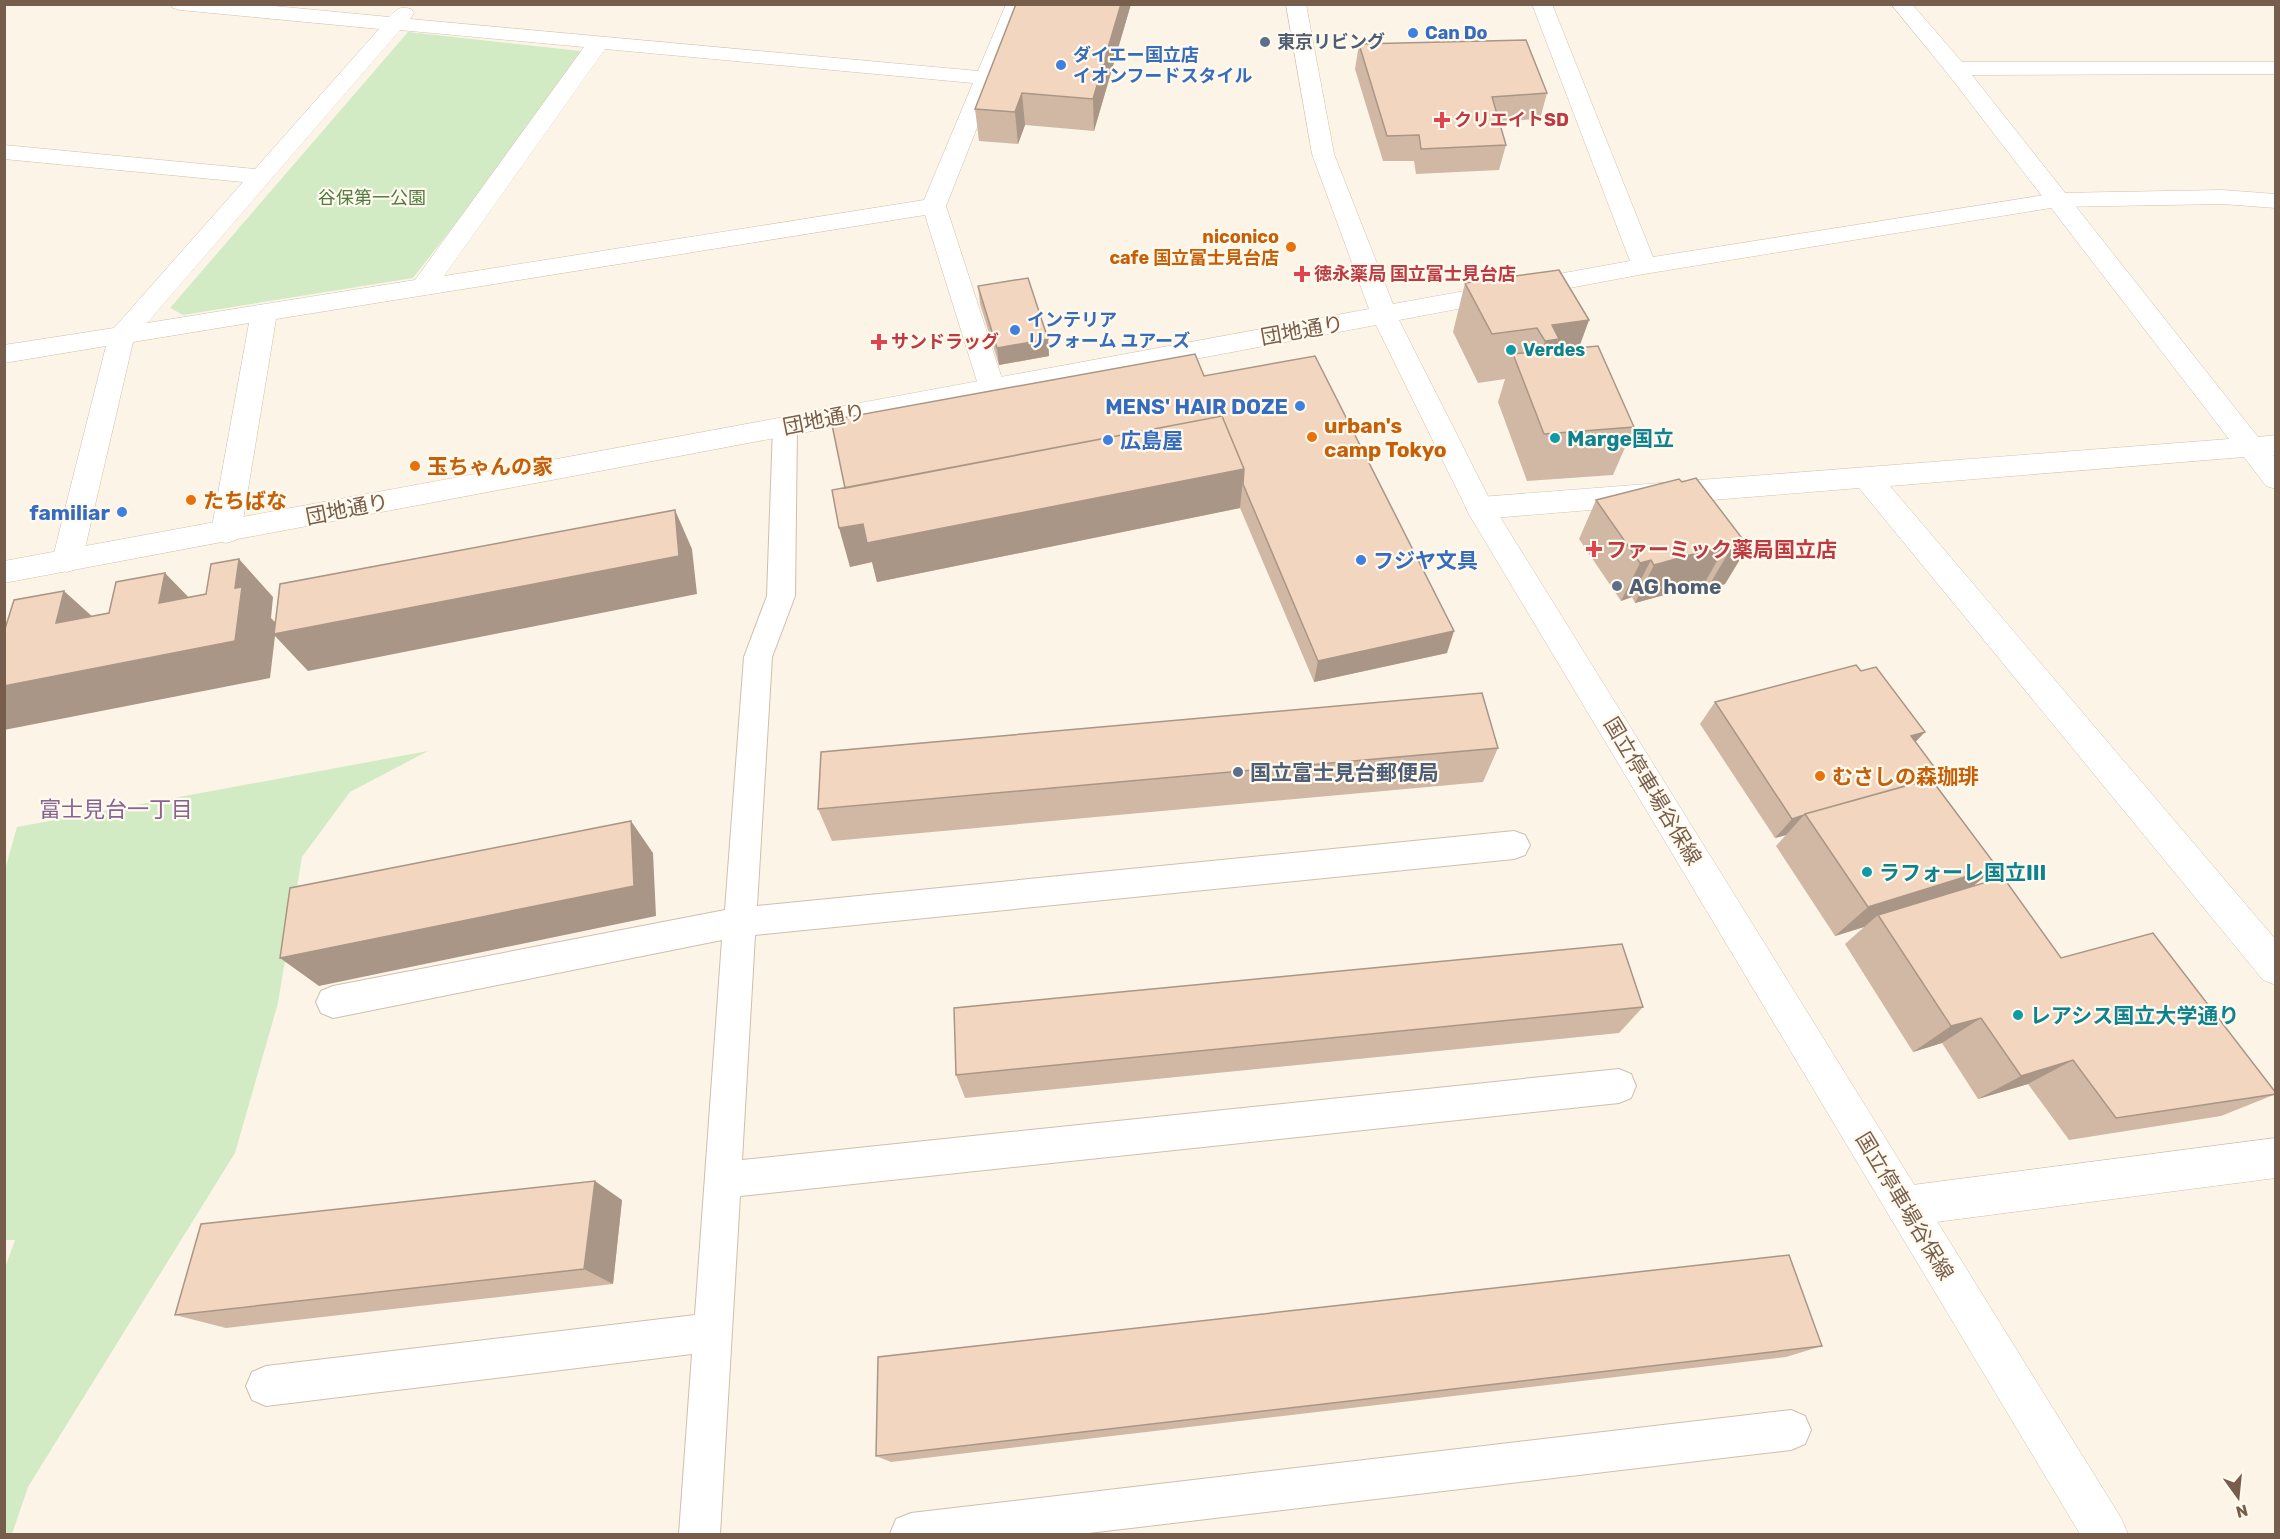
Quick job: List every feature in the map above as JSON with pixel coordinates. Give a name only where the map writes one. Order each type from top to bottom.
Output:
[{"type":"street","points":[[180,4],[987,78]]},
{"type":"street","points":[[67,561],[122,335],[411,4]]},
{"type":"street","points":[[992,388],[933,206],[1016,4]]},
{"type":"street","name":"国立停車場谷保線","points":[[1296,4],[1323,154],[1384,315],[1480,508],[2105,1534]]},
{"type":"street","points":[[1542,4],[1644,266]]},
{"type":"street","points":[[1901,4],[1956,69],[2057,200],[2262,446],[2276,479]]},
{"type":"street","points":[[424,286],[599,42]]},
{"type":"street","points":[[1956,69],[2276,68]]},
{"type":"street","points":[[4,152],[260,176]]},
{"type":"street","name":"団地通り","points":[[4,572],[1644,266],[2057,200],[2222,197],[2276,201]]},
{"type":"street","points":[[4,354],[933,206]]},
{"type":"street","points":[[226,532],[264,313]]},
{"type":"street","points":[[1480,508],[2262,446]]},
{"type":"street","points":[[1866,477],[2276,968]]},
{"type":"street","points":[[1905,1206],[2276,1158]]},
{"type":"lane","points":[[699,1534],[758,657],[781,596],[785,427]]},
{"type":"lane","points":[[333,1002],[739,922],[1514,845]]},
{"type":"lane","points":[[722,1180],[1619,1086]]},
{"type":"lane","points":[[266,1386],[713,1332]]},
{"type":"lane","points":[[911,1534],[1791,1430]]},
{"type":"green space","name":"谷保第一公園","points":[[408,32],[589,52],[413,278],[183,315],[170,308]]},
{"type":"green space","points":[[428,751],[350,792],[302,857],[278,1003],[235,1153],[28,1487],[12,1534],[4,1534],[4,1270],[15,1240],[5,1240],[4,873],[17,827]]},
{"type":"building","name":"ダイエー国立店 イオンフードスタイル","points":[[1016,4],[1121,4],[1093,99],[1022,93],[1015,112],[975,109]]},
{"type":"building","name":"クリエイトSD","points":[[1526,40],[1547,93],[1492,97],[1506,145],[1421,149],[1419,135],[1387,136],[1359,44]]},
{"type":"building","points":[[1559,270],[1589,320],[1552,325],[1559,339],[1545,341],[1537,328],[1492,334],[1465,283]]},
{"type":"building","name":"インテリア リフォーム ユアーズ","points":[[1028,278],[1048,339],[997,348],[978,286]]},
{"type":"building","points":[[1598,346],[1634,427],[1544,434],[1513,354]]},
{"type":"building","points":[[1195,354],[1204,376],[1315,356],[1454,631],[1318,661],[1243,484],[1244,469],[1222,416],[845,488],[831,420]]},
{"type":"building","points":[[1222,416],[1244,469],[867,543],[863,524],[839,528],[832,490]]},
{"type":"building","points":[[1696,478],[1748,546],[1730,550],[1726,545],[1654,565],[1651,560],[1640,563],[1596,500],[1679,479],[1682,482]]},
{"type":"building","points":[[675,510],[679,556],[274,634],[280,584]]},
{"type":"building","points":[[239,559],[235,588],[242,587],[235,641],[4,686],[4,632],[14,600],[64,591],[56,623],[109,613],[116,582],[165,573],[159,603],[206,594],[211,564]]},
{"type":"building","name":"むさしの森珈琲","points":[[1856,665],[1861,671],[1876,667],[1925,732],[1911,736],[1941,776],[1792,819],[1715,702]]},
{"type":"building","points":[[1482,693],[1498,748],[818,809],[821,752]]},
{"type":"building","points":[[1931,779],[1997,867],[1868,907],[1805,814]]},
{"type":"building","points":[[631,821],[634,886],[280,958],[290,888]]},
{"type":"building","points":[[2003,877],[2061,958],[2153,933],[2276,1094],[2116,1118],[2073,1060],[2021,1076],[1981,1018],[1951,1026],[1878,915]]},
{"type":"building","points":[[1622,944],[1643,1007],[956,1075],[954,1008]]},
{"type":"building","points":[[595,1181],[584,1269],[175,1315],[201,1224]]},
{"type":"building","points":[[1789,1255],[1822,1346],[876,1456],[878,1357]]},
{"type":"place","name":"Can Do","points":[[1413,33]]},
{"type":"place","name":"東京リビング","points":[[1265,42]]},
{"type":"place","name":"ダイエー国立店 イオンフードスタイル","points":[[1061,65]]},
{"type":"place","name":"クリエイトSD","points":[[1442,120]]},
{"type":"place","name":"niconico cafe 国立富士見台店","points":[[1291,247]]},
{"type":"place","name":"徳永薬局 国立富士見台店","points":[[1302,274]]},
{"type":"place","name":"インテリア リフォーム ユアーズ","points":[[1015,330]]},
{"type":"place","name":"サンドラッグ","points":[[879,342]]},
{"type":"place","name":"Verdes","points":[[1511,350]]},
{"type":"place","name":"MENS' HAIR DOZE","points":[[1300,406]]},
{"type":"place","name":"urban's camp Tokyo","points":[[1312,437]]},
{"type":"place","name":"Marge国立","points":[[1555,438]]},
{"type":"place","name":"広島屋","points":[[1108,440]]},
{"type":"place","name":"玉ちゃんの家","points":[[415,466]]},
{"type":"place","name":"たちばな","points":[[191,500]]},
{"type":"place","name":"familiar","points":[[122,512]]},
{"type":"place","name":"ファーミック薬局国立店","points":[[1594,549]]},
{"type":"place","name":"フジヤ文具","points":[[1361,560]]},
{"type":"place","name":"AG home","points":[[1617,586]]},
{"type":"place","name":"国立富士見台郵便局","points":[[1238,772]]},
{"type":"place","name":"むさしの森珈琲","points":[[1820,776]]},
{"type":"place","name":"ラフォーレ国立III","points":[[1867,872]]},
{"type":"place","name":"レアシス国立大学通り","points":[[2018,1015]]},
{"type":"district","name":"富士見台一丁目","points":[[116,809]]}]
